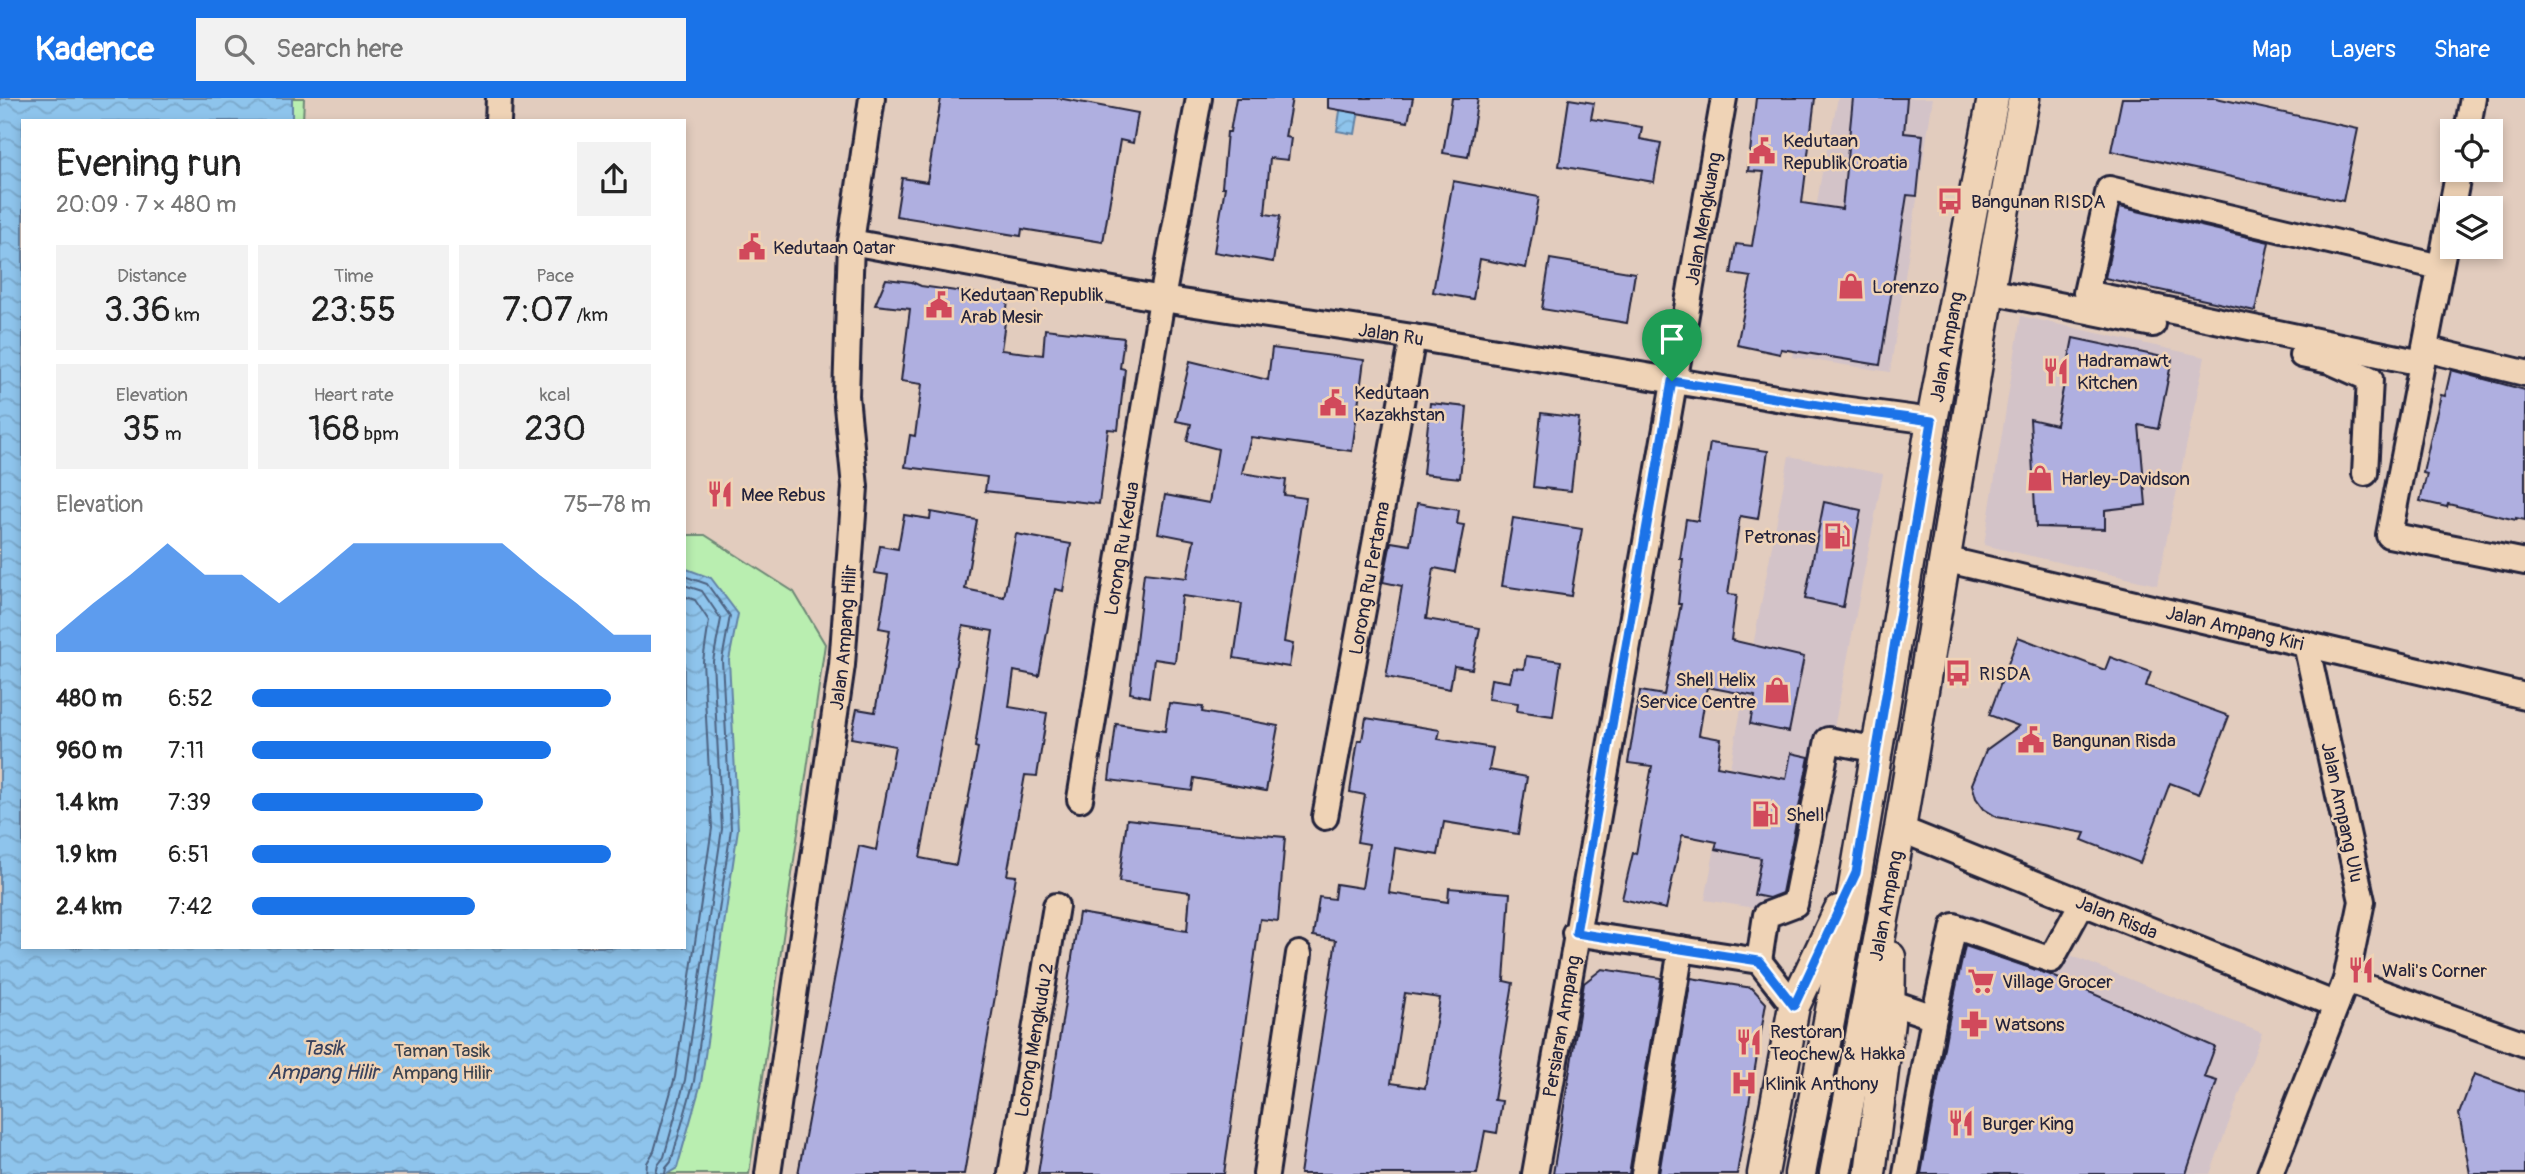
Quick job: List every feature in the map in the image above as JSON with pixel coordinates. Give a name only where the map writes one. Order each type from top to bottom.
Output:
[{"type":"main road","name":"Jalan Ampang","points":[[1800,1174],[1856,873],[1932,421],[1993,98]]},
{"type":"main road","name":"Jalan Ampang","points":[[1835,1174],[1900,829],[1989,291],[2024,98]]},
{"type":"main road","points":[[1763,1174],[1794,1006],[1856,873]]},
{"type":"main road","points":[[1870,1174],[1890,1002],[1889,887]]},
{"type":"street","points":[[498,119],[499,98]]},
{"type":"street","name":"Jalan Ampang Hilir","points":[[768,1174],[842,665],[855,487],[846,396],[851,242],[872,98]]},
{"type":"street","points":[[1162,299],[1199,98]]},
{"type":"street","name":"Jalan Mengkuang","points":[[1672,381],[1724,98]]},
{"type":"street","points":[[2469,119],[2473,98]]},
{"type":"street","points":[[2457,182],[2389,535],[2525,562]]},
{"type":"street","points":[[2440,267],[2109,188],[2086,293],[2525,373]]},
{"type":"street","name":"Jalan Ru","points":[[851,242],[1162,299],[1413,337],[1842,409],[1932,421]]},
{"type":"street","points":[[1989,291],[2330,361],[2370,379],[2365,473]]},
{"type":"street","name":"Lorong Ru Kedua","points":[[1080,799],[1162,299]]},
{"type":"street","name":"Lorong Ru Pertama","points":[[1325,817],[1413,337]]},
{"type":"street","name":"Persiaran Ampang","points":[[1535,1174],[1672,381]]},
{"type":"street","name":"Jalan Ampang Kiri","points":[[1944,559],[2525,696]]},
{"type":"street","name":"Jalan Ampang Ulu","points":[[2270,1174],[2346,980],[2362,901],[2306,644]]},
{"type":"street","points":[[1759,961],[1766,915],[1795,904],[1828,740],[1877,750]]},
{"type":"street","name":"Jalan Risda","points":[[1900,829],[2336,1005]]},
{"type":"street","points":[[1906,1174],[1934,1017],[1954,926],[2051,960],[2082,903]]},
{"type":"street","name":"Lorong Mengkudu 2","points":[[1011,1174],[1056,906]]},
{"type":"street","points":[[1576,933],[1759,961],[1794,1006]]},
{"type":"street","points":[[1644,1174],[1681,949]]},
{"type":"street","points":[[1266,1174],[1299,954]]},
{"type":"street","points":[[2346,980],[2525,1044]]},
{"type":"street","points":[[1890,1002],[1934,1017]]},
{"type":"shaded area","points":[[1838,98],[1933,98],[1890,372],[1793,357],[1821,178]]},
{"type":"shaded area","points":[[2021,316],[2205,357],[2157,585],[1984,545]]},
{"type":"shaded area","points":[[1789,456],[1883,474],[1798,915],[1705,900]]},
{"type":"shaded area","points":[[1962,911],[2262,1033],[2210,1174],[1911,1174]]},
{"type":"green space","name":"Tasik Ampang Hilir","points":[[0,98],[304,98],[303,119],[21,119],[21,949],[686,949],[686,535],[705,535],[794,592],[825,644],[749,1174],[0,1174]]},
{"type":"water","name":"Tasik Ampang Hilir","points":[[0,98],[292,98],[292,119],[21,119],[21,949],[686,949],[686,569],[711,578],[738,614],[729,660],[738,829],[701,1083],[677,1168],[667,1174],[0,1174]]},
{"type":"water","points":[[1342,98],[1361,98],[1355,134],[1337,131]]},
{"type":"building","points":[[941,98],[1058,98],[1138,113],[1133,143],[1120,140],[1103,242],[1022,229],[1021,236],[896,216],[902,178],[927,182]]},
{"type":"building","points":[[1236,98],[1292,98],[1285,137],[1291,138],[1288,160],[1270,158],[1265,214],[1280,216],[1273,262],[1214,252],[1225,187],[1222,187],[1227,132],[1230,132]]},
{"type":"building","points":[[1328,98],[1413,98],[1408,122],[1328,108]]},
{"type":"building","points":[[1452,98],[1478,98],[1468,157],[1443,153]]},
{"type":"building","points":[[1756,98],[1815,98],[1802,203],[1842,209],[1853,98],[1907,98],[1904,133],[1923,135],[1917,196],[1907,195],[1880,365],[1781,349],[1780,354],[1737,345],[1751,277],[1731,274],[1736,244],[1752,246],[1764,172],[1748,171]]},
{"type":"building","points":[[2122,98],[2216,98],[2358,129],[2343,201],[2111,151]]},
{"type":"building","points":[[1569,99],[1594,103],[1591,119],[1642,127],[1640,139],[1661,143],[1654,182],[1559,166]]},
{"type":"building","points":[[1453,181],[1539,197],[1526,268],[1480,259],[1473,299],[1433,292]]},
{"type":"building","points":[[2120,207],[2269,242],[2255,311],[2105,278]]},
{"type":"building","points":[[1550,259],[1635,273],[1627,323],[1542,309]]},
{"type":"building","points":[[886,279],[998,297],[1008,301],[1001,350],[1043,355],[1045,329],[1124,338],[1120,368],[1125,369],[1118,430],[1108,429],[1099,504],[985,491],[987,477],[905,467],[910,435],[915,436],[922,384],[901,381],[910,309],[875,305]]},
{"type":"building","points":[[2073,338],[2172,359],[2158,429],[2139,425],[2146,505],[2105,510],[2105,529],[2036,527],[2030,419],[2056,425]]},
{"type":"building","points":[[1272,348],[1364,360],[1352,451],[1251,437],[1242,473],[1286,480],[1284,495],[1306,498],[1284,642],[1293,644],[1289,667],[1234,658],[1242,604],[1182,596],[1175,662],[1154,659],[1149,697],[1130,693],[1144,573],[1187,578],[1194,540],[1158,533],[1165,495],[1209,503],[1218,449],[1187,441],[1191,424],[1176,421],[1190,361],[1268,380]]},
{"type":"building","points":[[2451,370],[2525,390],[2525,520],[2420,501],[2427,474],[2423,473],[2433,428],[2441,395],[2445,396]]},
{"type":"building","points":[[1430,403],[1467,407],[1460,478],[1423,474]]},
{"type":"building","points":[[1541,413],[1579,418],[1571,491],[1533,487]]},
{"type":"building","points":[[1710,443],[1768,451],[1758,519],[1740,516],[1728,594],[1737,595],[1731,640],[1804,657],[1789,732],[1750,724],[1755,696],[1707,687],[1699,735],[1721,739],[1717,766],[1786,779],[1791,753],[1809,757],[1782,893],[1769,898],[1754,895],[1761,858],[1715,849],[1717,842],[1682,835],[1666,909],[1622,899],[1633,853],[1636,854],[1652,766],[1628,763],[1640,691],[1664,695],[1681,604],[1678,604],[1683,559],[1680,559],[1686,519],[1698,521]]},
{"type":"building","name":"Petronas","points":[[1824,502],[1861,510],[1843,607],[1805,599]]},
{"type":"building","points":[[1417,503],[1459,510],[1457,524],[1464,525],[1455,572],[1434,568],[1426,619],[1480,628],[1472,669],[1454,666],[1450,689],[1386,677],[1402,586],[1383,582],[1391,542],[1410,545]]},
{"type":"building","points":[[931,512],[977,520],[965,589],[1004,597],[1016,534],[1071,544],[1063,591],[1055,589],[1039,676],[1014,671],[1009,707],[1047,713],[1037,776],[1025,775],[1007,875],[1016,876],[964,1174],[798,1174],[859,846],[876,850],[895,746],[851,738],[857,709],[875,712],[890,630],[879,628],[888,575],[875,573],[880,546],[898,549],[904,515],[930,519]],"holes":[[[963,626],[993,631],[975,747],[978,748],[956,865],[920,858]]]},
{"type":"building","points":[[1513,518],[1582,529],[1571,596],[1502,586]]},
{"type":"building","points":[[2018,637],[2105,670],[2110,657],[2151,672],[2146,686],[2229,716],[2199,794],[2170,783],[2140,863],[2082,840],[2085,833],[1997,817],[1984,809],[1976,798],[1972,784],[1986,750],[2019,726],[1989,715]]},
{"type":"building","points":[[1526,656],[1561,661],[1553,716],[1517,711],[1518,703],[1488,699],[1491,679],[1510,682],[1513,668],[1524,669]]},
{"type":"building","points":[[1169,703],[1203,707],[1202,712],[1278,726],[1266,791],[1194,778],[1192,791],[1109,780],[1116,724],[1165,731]]},
{"type":"building","points":[[1366,718],[1440,730],[1438,739],[1493,748],[1489,770],[1527,777],[1518,834],[1444,822],[1438,855],[1395,848],[1389,893],[1448,902],[1449,888],[1510,893],[1504,981],[1513,983],[1494,1100],[1502,1101],[1497,1133],[1485,1131],[1477,1174],[1300,1174],[1336,940],[1313,936],[1319,897],[1334,899],[1336,884],[1362,888],[1369,844],[1357,842],[1365,795],[1350,792],[1358,740],[1362,740]],"holes":[[[1405,993],[1440,998],[1425,1088],[1391,1083]]]},
{"type":"building","points":[[1127,819],[1186,826],[1185,828],[1285,837],[1278,921],[1260,919],[1224,1174],[1038,1174],[1079,913],[1187,931],[1190,892],[1119,882]]},
{"type":"building","points":[[1965,946],[2048,974],[2215,1047],[2204,1077],[2217,1081],[2186,1174],[1921,1174]]},
{"type":"building","points":[[1602,969],[1661,978],[1629,1174],[1553,1174],[1584,983]]},
{"type":"building","points":[[1691,978],[1752,988],[1766,1003],[1737,1174],[1659,1174]]},
{"type":"building","points":[[2474,1074],[2525,1092],[2525,1174],[2470,1174],[2459,1114]]},
{"type":"place","name":"Kedutaan Republik Croatia","points":[[1762,151]]},
{"type":"place","name":"Bangunan RISDA","points":[[1950,201]]},
{"type":"place","name":"Kedutaan Qatar","points":[[752,247]]},
{"type":"place","name":"Lorenzo","points":[[1851,286]]},
{"type":"place","name":"Kedutaan Republik Arab Mesir","points":[[939,305]]},
{"type":"place","name":"Hadramawt Kitchen","points":[[2056,371]]},
{"type":"place","name":"Kedutaan Kazakhstan","points":[[1333,403]]},
{"type":"place","name":"Harley-Davidson","points":[[2040,478]]},
{"type":"place","name":"Mee Rebus","points":[[720,494]]},
{"type":"place","name":"Petronas","points":[[1837,536]]},
{"type":"place","name":"RISDA","points":[[1958,673]]},
{"type":"place","name":"Shell Helix Service Centre","points":[[1777,690]]},
{"type":"place","name":"Bangunan Risda","points":[[2031,740]]},
{"type":"place","name":"Shell","points":[[1765,814]]},
{"type":"place","name":"Wali's Corner","points":[[2361,970]]},
{"type":"place","name":"Village Grocer","points":[[1981,981]]},
{"type":"place","name":"Watsons","points":[[1974,1024]]},
{"type":"place","name":"Restoran Teochew & Hakka","points":[[1749,1042]]},
{"type":"place","name":"Klinik Anthony","points":[[1744,1083]]},
{"type":"place","name":"Burger King","points":[[1961,1123]]},
{"type":"route","points":[[1672,381],[1932,421],[1856,873],[1794,1006],[1759,961],[1576,933],[1672,381]]},
{"type":"park label","name":"Taman Tasik Ampang Hilir","points":[[442,1061]]}]
